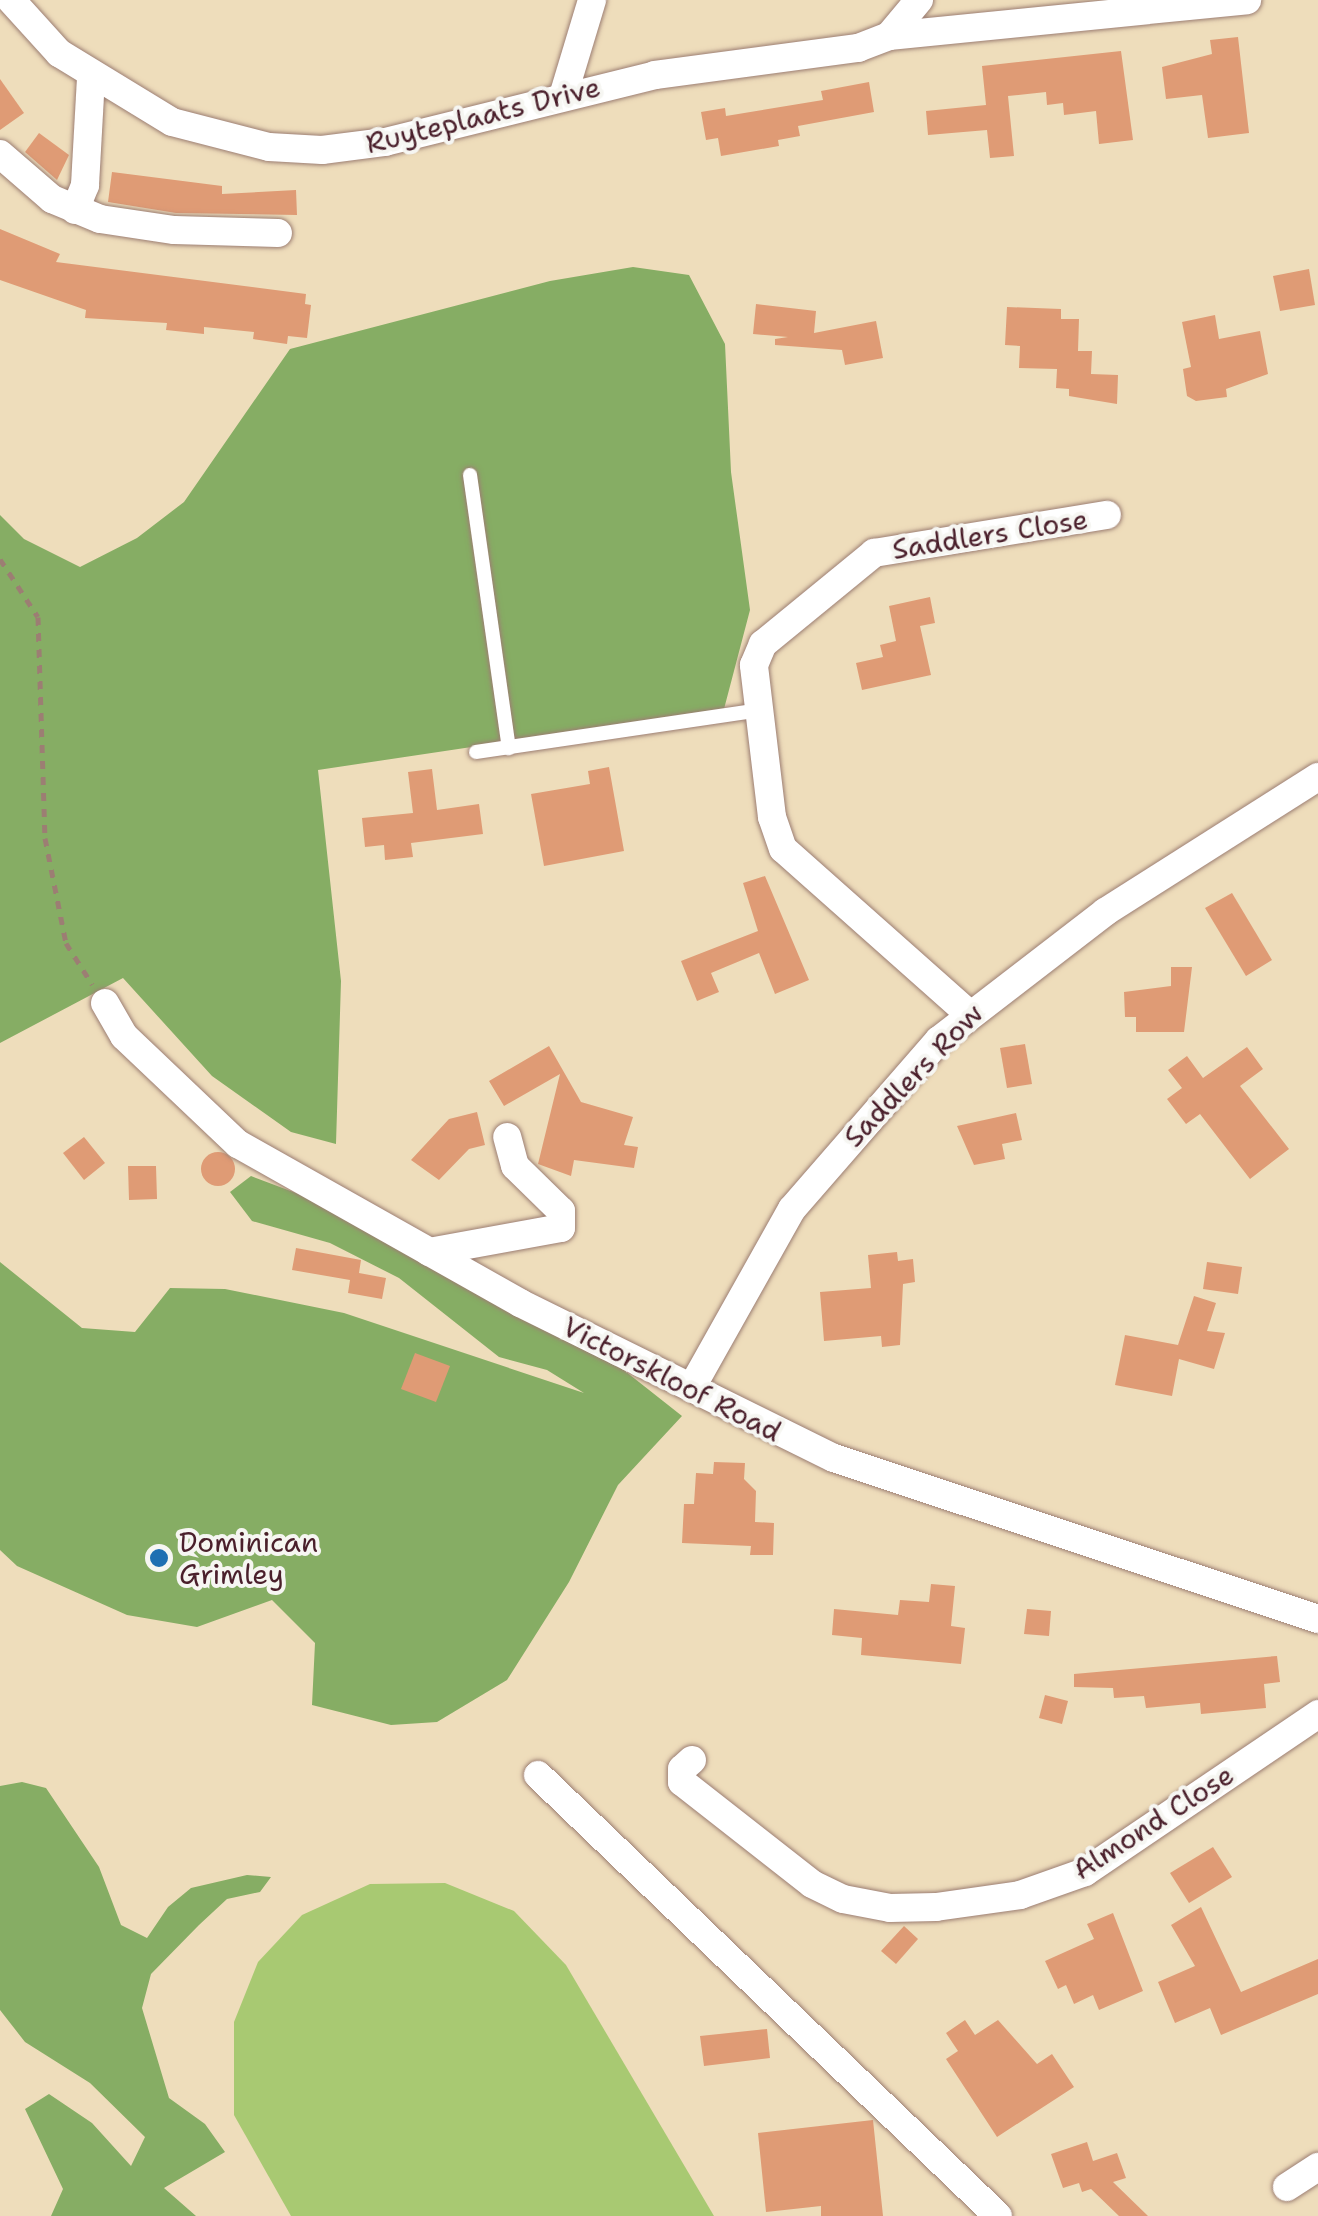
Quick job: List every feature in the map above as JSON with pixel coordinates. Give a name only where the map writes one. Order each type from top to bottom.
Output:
[{"type":"street","name":"Ruyteplaats Drive","points":[[11,0],[46,42],[91,76],[172,122],[218,137],[322,150],[385,142],[564,93],[846,51],[889,36],[1247,0]]},
{"type":"street","points":[[564,93],[592,0]]},
{"type":"street","points":[[889,36],[919,0]]},
{"type":"street","points":[[75,210],[85,186],[91,76]]},
{"type":"street","points":[[0,154],[34,188],[75,210],[174,230],[278,232]]},
{"type":"street","name":"Saddlers Close","points":[[968,1013],[790,858],[772,818],[752,678],[763,644],[874,553],[1107,516]]},
{"type":"street","name":"Saddlers Row","points":[[692,1386],[792,1209],[857,1129],[968,1013],[1175,864],[1318,777]]},
{"type":"street","name":"Victorskloof Road","points":[[104,1003],[124,1036],[238,1144],[430,1252],[692,1386],[834,1458],[1318,1620]]},
{"type":"street","points":[[430,1252],[561,1228],[561,1211],[519,1172],[507,1137]]},
{"type":"street","name":"Almond Close","points":[[692,1760],[682,1769],[682,1782],[812,1884],[874,1905],[936,1907],[1020,1895],[1085,1872],[1318,1714]]},
{"type":"street","points":[[538,1774],[998,2216]]},
{"type":"street","points":[[1287,2187],[1318,2167]]},
{"type":"lane","points":[[470,476],[509,748]]},
{"type":"lane","points":[[476,752],[756,711]]},
{"type":"path","points":[[0,559],[38,617],[44,838],[66,943],[104,1003]]},
{"type":"green space","points":[[633,267],[689,275],[725,344],[731,472],[750,610],[724,709],[318,770],[341,981],[336,1144],[291,1132],[212,1076],[123,978],[0,1043],[0,515],[24,539],[80,567],[137,538],[184,502],[290,349],[550,281]]},
{"type":"green space","points":[[251,1176],[336,1208],[587,1341],[682,1416],[618,1485],[569,1582],[507,1680],[437,1722],[391,1725],[312,1705],[315,1643],[272,1600],[197,1627],[127,1615],[17,1566],[0,1550],[0,1262],[82,1328],[135,1332],[170,1288],[225,1289],[344,1313],[584,1393],[547,1370],[499,1357],[399,1278],[330,1243],[252,1221],[230,1192]]},
{"type":"green space","points":[[22,1782],[46,1788],[99,1867],[121,1925],[147,1938],[168,1907],[191,1888],[247,1875],[271,1877],[260,1892],[227,1899],[199,1925],[151,1974],[142,2008],[169,2098],[205,2124],[225,2152],[164,2188],[196,2216],[51,2216],[63,2189],[25,2109],[49,2094],[92,2123],[131,2166],[145,2137],[90,2083],[25,2042],[0,2010],[0,1786]]},
{"type":"green space","points":[[445,1883],[514,1911],[566,1965],[714,2216],[291,2216],[234,2115],[234,2022],[258,1962],[302,1915],[370,1884]]},
{"type":"building","points":[[1238,37],[1249,133],[1208,138],[1202,95],[1166,99],[1162,67],[1212,54],[1210,40]]},
{"type":"building","points":[[1121,51],[1133,140],[1099,144],[1096,111],[1064,115],[1063,103],[1047,105],[1046,92],[1008,96],[1014,156],[990,158],[987,130],[928,135],[926,111],[986,105],[982,66]]},
{"type":"building","points":[[0,79],[24,113],[0,130]]},
{"type":"building","points":[[869,82],[874,112],[798,126],[800,136],[778,140],[779,146],[721,156],[718,138],[706,140],[701,112],[725,108],[726,116],[823,100],[821,91]]},
{"type":"building","points":[[39,133],[69,155],[57,180],[25,152]]},
{"type":"building","points":[[112,172],[222,186],[222,194],[296,190],[297,215],[176,213],[108,202]]},
{"type":"building","points":[[0,229],[60,254],[56,262],[306,294],[305,304],[311,305],[307,338],[288,336],[287,344],[253,339],[254,332],[204,327],[204,334],[166,330],[167,323],[85,318],[86,310],[0,280]]},
{"type":"building","points":[[1309,269],[1315,305],[1280,311],[1273,276]]},
{"type":"building","points":[[756,304],[816,311],[814,333],[876,321],[883,358],[845,365],[842,350],[775,345],[775,339],[788,337],[753,334]]},
{"type":"building","points":[[1007,307],[1061,309],[1061,319],[1079,319],[1078,351],[1092,351],[1091,374],[1118,375],[1117,404],[1069,396],[1069,389],[1056,388],[1057,369],[1019,368],[1020,346],[1005,345]]},
{"type":"building","points":[[1215,315],[1219,339],[1260,331],[1268,374],[1226,389],[1227,397],[1196,401],[1187,396],[1183,369],[1191,367],[1182,322]]},
{"type":"building","points":[[930,597],[935,623],[920,626],[931,675],[862,690],[856,663],[883,657],[880,645],[896,641],[889,606]]},
{"type":"building","points":[[609,767],[624,851],[544,866],[531,794],[590,784],[588,771]]},
{"type":"building","points":[[432,769],[437,810],[479,804],[483,834],[411,843],[413,857],[385,860],[384,845],[365,847],[362,818],[413,813],[408,772]]},
{"type":"building","points":[[765,876],[809,980],[775,994],[759,953],[711,973],[719,992],[697,1001],[681,961],[758,931],[743,883]]},
{"type":"building","points":[[1232,893],[1272,960],[1246,976],[1205,908]]},
{"type":"building","points":[[1171,967],[1192,967],[1184,1032],[1136,1032],[1136,1017],[1125,1017],[1124,992],[1171,986]]},
{"type":"building","points":[[1025,1044],[1032,1084],[1007,1088],[1000,1048]]},
{"type":"building","points":[[549,1046],[581,1102],[633,1117],[624,1145],[638,1147],[634,1168],[574,1160],[571,1176],[538,1164],[560,1074],[504,1106],[489,1081]]},
{"type":"building","points":[[1247,1047],[1263,1069],[1240,1086],[1289,1149],[1250,1179],[1200,1114],[1186,1124],[1167,1099],[1182,1088],[1168,1070],[1187,1056],[1203,1078]]},
{"type":"building","points":[[477,1112],[485,1145],[469,1149],[439,1180],[411,1160],[449,1119]]},
{"type":"building","points":[[1016,1113],[1022,1140],[1002,1144],[1005,1159],[974,1165],[957,1126]]},
{"type":"building","points":[[84,1137],[105,1163],[84,1180],[63,1153]]},
{"type":"building","points":[[218,1152],[230,1157],[235,1169],[230,1181],[218,1186],[206,1181],[201,1169],[206,1157]]},
{"type":"building","points":[[128,1166],[156,1166],[157,1199],[129,1200]]},
{"type":"building","points":[[296,1248],[361,1260],[359,1273],[386,1278],[382,1299],[348,1293],[350,1280],[292,1270]]},
{"type":"building","points":[[897,1252],[898,1261],[913,1259],[915,1282],[903,1284],[900,1345],[882,1347],[881,1336],[824,1341],[820,1292],[871,1288],[868,1255]]},
{"type":"building","points":[[1207,1262],[1242,1267],[1238,1294],[1203,1289]]},
{"type":"building","points":[[1194,1296],[1216,1303],[1207,1331],[1225,1333],[1214,1369],[1179,1359],[1172,1396],[1115,1385],[1125,1335],[1178,1345]]},
{"type":"building","points":[[415,1353],[450,1366],[436,1402],[401,1389]]},
{"type":"building","points":[[714,1462],[745,1463],[744,1479],[756,1491],[755,1522],[774,1523],[773,1555],[750,1555],[751,1546],[682,1543],[684,1504],[694,1504],[696,1473],[713,1474]]},
{"type":"building","points":[[931,1584],[955,1586],[951,1626],[965,1628],[961,1664],[861,1655],[862,1638],[832,1635],[834,1609],[898,1615],[900,1600],[929,1602]]},
{"type":"building","points":[[1027,1609],[1051,1611],[1049,1636],[1024,1634]]},
{"type":"building","points":[[1277,1656],[1280,1682],[1264,1684],[1266,1708],[1201,1714],[1200,1703],[1146,1708],[1144,1696],[1114,1698],[1113,1688],[1074,1687],[1074,1674]]},
{"type":"building","points":[[1045,1695],[1068,1701],[1062,1724],[1039,1718]]},
{"type":"building","points":[[1213,1847],[1232,1877],[1189,1903],[1170,1873]]},
{"type":"building","points":[[1201,1907],[1241,1992],[1318,1959],[1318,1994],[1221,2035],[1210,2008],[1175,2023],[1158,1982],[1195,1966],[1171,1925]]},
{"type":"building","points":[[1113,1913],[1143,1991],[1099,2010],[1093,1995],[1074,2004],[1066,1985],[1058,1989],[1045,1961],[1094,1939],[1087,1924]]},
{"type":"building","points":[[904,1926],[918,1939],[896,1964],[881,1951]]},
{"type":"building","points":[[965,2020],[975,2035],[998,2020],[1037,2064],[1052,2054],[1074,2087],[997,2137],[946,2059],[958,2051],[946,2033]]},
{"type":"building","points":[[767,2029],[770,2058],[704,2066],[700,2036]]},
{"type":"building","points":[[873,2120],[883,2216],[821,2216],[821,2206],[766,2212],[758,2133]]},
{"type":"building","points":[[1087,2142],[1093,2161],[1117,2153],[1126,2178],[1113,2182],[1148,2216],[1119,2216],[1091,2189],[1082,2192],[1079,2183],[1063,2188],[1051,2154]]},
{"type":"place","name":"Dominican Grimley","points":[[159,1558]]}]
